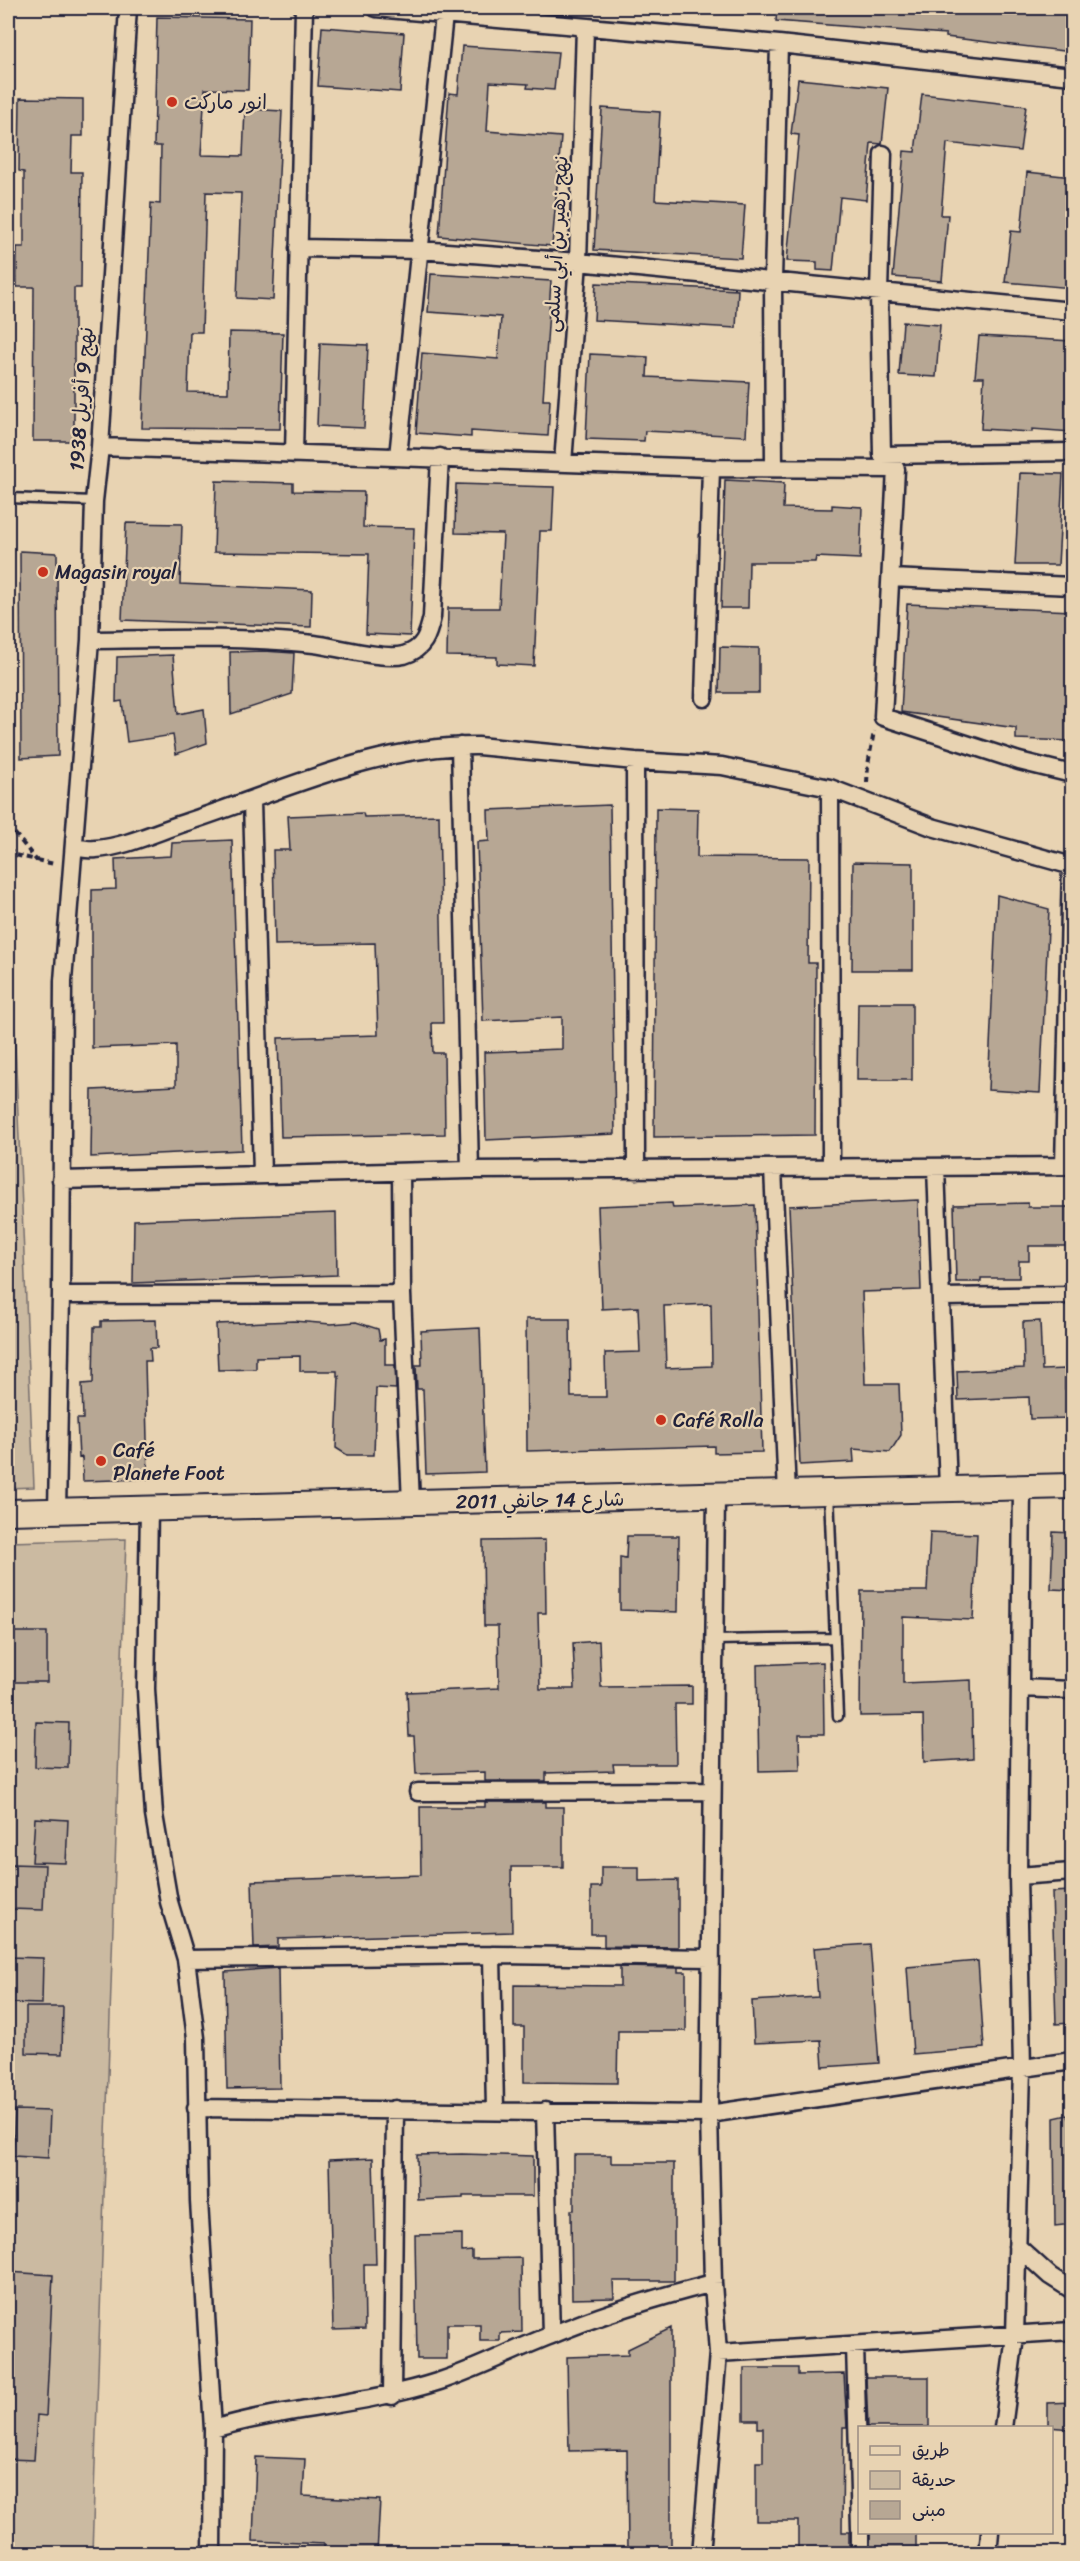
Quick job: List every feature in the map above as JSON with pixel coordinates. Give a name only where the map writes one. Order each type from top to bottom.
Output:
[{"type":"street","name":"نهج 9 أفريل 1938","points":[[57,1511],[63,981],[70,867],[90,640],[94,501],[100,447],[128,8]]},
{"type":"street","points":[[294,454],[304,8]]},
{"type":"street","points":[[375,8],[778,44],[1072,76]]},
{"type":"street","points":[[398,456],[444,15]]},
{"type":"street","name":"نهج زهير بن أبي سلمى","points":[[563,463],[578,262],[585,27]]},
{"type":"street","points":[[774,468],[773,280],[778,44]]},
{"type":"street","points":[[883,154],[879,292],[882,455],[896,469],[883,717],[1019,761],[1072,774]]},
{"type":"street","points":[[298,248],[420,250],[578,262],[1072,311]]},
{"type":"street","points":[[100,447],[711,468],[896,469]]},
{"type":"street","points":[[882,455],[1072,452]]},
{"type":"street","points":[[90,640],[219,639],[313,644],[394,656],[411,652],[424,641],[432,617],[440,457]]},
{"type":"street","points":[[704,698],[711,468]]},
{"type":"street","points":[[891,578],[1072,586]]},
{"type":"street","points":[[460,746],[470,1170]]},
{"type":"street","points":[[61,1180],[470,1170],[1068,1166],[1072,866],[932,827],[830,788],[722,766],[460,746],[391,754],[316,777],[252,801],[123,843],[96,849],[74,840]]},
{"type":"street","points":[[635,761],[636,1170]]},
{"type":"street","points":[[830,788],[831,1166]]},
{"type":"street","points":[[252,801],[262,1174]]},
{"type":"street","points":[[936,1167],[948,1488]]},
{"type":"street","points":[[773,1168],[787,1494]]},
{"type":"street","points":[[401,1172],[402,1294],[411,1503]]},
{"type":"street","points":[[61,1295],[402,1294]]},
{"type":"street","points":[[942,1297],[1072,1295]]},
{"type":"street","name":"شارع 14 جانفي 2011","points":[[8,1512],[1072,1486]]},
{"type":"street","points":[[1003,2426],[1015,2336],[1022,2068],[1018,1876],[1022,1488]]},
{"type":"street","points":[[701,2553],[718,2353],[713,2283],[709,2114],[716,1496]]},
{"type":"street","points":[[149,1509],[147,1689],[154,1815],[169,1902],[186,1959],[196,2038],[202,2277],[213,2429],[212,2553]]},
{"type":"street","points":[[1020,1688],[1072,1690]]},
{"type":"street","points":[[418,1792],[712,1791]]},
{"type":"street","points":[[1018,1876],[1072,1872]]},
{"type":"street","points":[[186,1959],[492,1955],[710,1958]]},
{"type":"street","points":[[492,1955],[495,2110]]},
{"type":"street","points":[[196,2108],[709,2114],[1072,2061]]},
{"type":"street","points":[[392,2396],[395,2109]]},
{"type":"street","points":[[545,2111],[551,2335]]},
{"type":"street","points":[[1017,2246],[1050,2276],[1072,2290]]},
{"type":"street","points":[[213,2429],[242,2421],[392,2396],[442,2380],[551,2335],[654,2298],[713,2283]]},
{"type":"street","points":[[718,2353],[1072,2331]]},
{"type":"street","points":[[855,2345],[858,2457]]},
{"type":"street","points":[[860,2534],[860,2553]]},
{"type":"street","points":[[988,2553],[990,2534]]},
{"type":"lane","points":[[8,498],[94,501]]},
{"type":"lane","points":[[828,1493],[838,1716]]},
{"type":"lane","points":[[714,1640],[834,1638]]},
{"type":"path","points":[[868,765],[871,742]]},
{"type":"path","points":[[8,825],[38,861]]},
{"type":"path","points":[[8,848],[15,855],[70,867]]},
{"type":"green space","points":[[8,882],[34,1487],[8,1488]]},
{"type":"green space","points":[[126,1539],[92,2553],[8,2553],[8,1542]]},
{"type":"building","points":[[777,8],[1072,8],[1072,52],[946,37],[946,34],[776,21]]},
{"type":"building","points":[[157,17],[250,19],[248,90],[205,89],[201,155],[243,156],[245,109],[282,111],[273,300],[237,298],[241,193],[206,192],[202,332],[190,332],[188,392],[228,393],[229,332],[283,333],[280,429],[142,428],[151,203],[160,204],[161,146],[154,146]]},
{"type":"building","points":[[322,27],[404,33],[400,92],[318,86]]},
{"type":"building","points":[[462,46],[558,52],[554,90],[527,88],[528,84],[490,82],[487,131],[561,137],[552,246],[439,236],[449,93],[458,94]]},
{"type":"building","points":[[798,79],[888,88],[882,144],[871,143],[866,200],[840,197],[833,271],[817,270],[817,262],[787,261],[799,135],[791,134]]},
{"type":"building","points":[[922,94],[1026,106],[1020,151],[947,143],[941,215],[948,215],[942,281],[893,277],[904,151],[915,152]]},
{"type":"building","points":[[20,98],[83,99],[83,136],[72,136],[71,172],[82,172],[81,288],[74,288],[74,441],[33,441],[34,287],[17,287],[17,247],[24,247],[24,172],[19,171]]},
{"type":"building","points":[[602,108],[660,112],[655,200],[745,205],[741,258],[594,250]]},
{"type":"building","points":[[1027,172],[1072,177],[1072,288],[1005,282],[1011,231],[1021,232]]},
{"type":"building","points":[[431,274],[551,281],[543,400],[550,400],[548,436],[471,431],[471,437],[416,433],[422,353],[498,359],[501,317],[428,312]]},
{"type":"building","points":[[596,283],[738,290],[736,328],[594,320]]},
{"type":"building","points":[[903,322],[940,325],[936,377],[899,375]]},
{"type":"building","points":[[979,336],[1072,341],[1072,432],[981,429],[984,377],[975,377]]},
{"type":"building","points":[[320,343],[368,345],[364,428],[317,426]]},
{"type":"building","points":[[590,354],[648,357],[647,377],[749,382],[746,436],[645,431],[644,441],[586,439]]},
{"type":"building","points":[[1020,473],[1063,474],[1058,565],[1015,565]]},
{"type":"building","points":[[725,480],[784,483],[783,508],[832,509],[832,505],[862,507],[860,559],[816,557],[815,562],[749,562],[748,608],[721,608]]},
{"type":"building","points":[[216,481],[293,483],[293,491],[364,492],[363,527],[414,528],[410,636],[366,634],[369,554],[214,552]]},
{"type":"building","points":[[456,484],[554,487],[552,531],[540,531],[534,666],[497,664],[497,657],[447,656],[448,608],[499,608],[503,534],[455,533]]},
{"type":"building","points":[[126,523],[182,524],[180,584],[312,590],[311,627],[122,620]]},
{"type":"building","points":[[20,551],[57,553],[58,756],[21,758]]},
{"type":"building","points":[[907,604],[1072,611],[1072,741],[1016,739],[1016,728],[901,712]]},
{"type":"building","points":[[720,647],[759,648],[759,693],[719,693]]},
{"type":"building","points":[[230,652],[294,653],[292,694],[231,714]]},
{"type":"building","points":[[173,655],[178,714],[204,709],[207,743],[176,754],[173,735],[127,742],[122,701],[116,702],[117,657]]},
{"type":"building","points":[[610,805],[615,1134],[486,1140],[484,1052],[562,1049],[562,1017],[483,1021],[477,842],[489,841],[488,810]]},
{"type":"building","points":[[656,808],[698,809],[697,857],[809,858],[808,963],[816,963],[815,1135],[654,1137]]},
{"type":"building","points":[[363,813],[364,817],[439,815],[443,1023],[432,1023],[433,1053],[444,1053],[445,1134],[281,1137],[278,1038],[378,1035],[375,943],[275,945],[273,850],[290,850],[288,816]]},
{"type":"building","points":[[232,840],[242,1150],[91,1157],[92,1090],[176,1086],[176,1045],[92,1048],[92,890],[116,889],[115,859],[171,856],[172,843]]},
{"type":"building","points":[[853,862],[913,863],[913,970],[852,970]]},
{"type":"building","points":[[997,895],[1049,909],[1040,1093],[988,1090]]},
{"type":"building","points":[[858,1003],[912,1003],[912,1080],[857,1080]]},
{"type":"building","points":[[918,1200],[921,1290],[862,1292],[865,1384],[899,1384],[901,1435],[890,1452],[853,1449],[854,1462],[800,1465],[789,1206]]},
{"type":"building","points":[[672,1203],[673,1208],[755,1205],[762,1452],[714,1453],[714,1446],[527,1451],[526,1319],[570,1319],[571,1397],[606,1397],[605,1353],[640,1352],[638,1307],[602,1309],[598,1206]],"holes":[[[711,1304],[712,1366],[666,1368],[664,1306]]]},
{"type":"building","points":[[1028,1203],[1028,1207],[1072,1207],[1072,1246],[1029,1246],[1029,1261],[1019,1261],[1019,1278],[981,1278],[981,1282],[956,1282],[954,1205]]},
{"type":"building","points":[[336,1213],[337,1275],[133,1283],[134,1220]]},
{"type":"building","points":[[156,1320],[157,1348],[150,1348],[151,1361],[145,1361],[148,1479],[83,1481],[77,1419],[83,1419],[82,1384],[93,1383],[94,1327],[101,1327],[101,1321]]},
{"type":"building","points":[[294,1321],[331,1324],[356,1322],[378,1329],[380,1340],[385,1339],[385,1365],[395,1365],[396,1389],[376,1388],[374,1455],[347,1455],[336,1448],[339,1376],[337,1376],[337,1371],[300,1371],[300,1356],[256,1357],[256,1369],[218,1370],[216,1324]]},
{"type":"building","points":[[1040,1321],[1042,1370],[1065,1369],[1065,1389],[1072,1389],[1072,1418],[1030,1419],[1029,1397],[958,1400],[957,1371],[1024,1368],[1023,1322]]},
{"type":"building","points":[[480,1328],[485,1472],[426,1474],[423,1389],[417,1389],[416,1365],[422,1365],[421,1331]]},
{"type":"building","points":[[930,1532],[977,1534],[973,1620],[903,1617],[903,1683],[971,1680],[973,1759],[924,1762],[923,1715],[860,1716],[861,1591],[927,1591]]},
{"type":"building","points":[[1053,1532],[1072,1533],[1072,1590],[1051,1589]]},
{"type":"building","points":[[627,1536],[679,1536],[678,1612],[620,1610],[620,1557],[626,1558]]},
{"type":"building","points":[[545,1540],[546,1613],[538,1613],[540,1689],[575,1689],[573,1643],[599,1641],[601,1687],[692,1686],[692,1704],[675,1704],[676,1764],[613,1764],[614,1771],[546,1773],[546,1781],[485,1781],[485,1772],[416,1774],[414,1736],[409,1736],[407,1692],[499,1688],[498,1626],[484,1626],[483,1541]]},
{"type":"building","points":[[13,1632],[47,1632],[47,1682],[13,1682]]},
{"type":"building","points":[[823,1662],[824,1734],[799,1734],[800,1770],[759,1771],[757,1665]]},
{"type":"building","points":[[36,1722],[69,1723],[68,1768],[35,1767]]},
{"type":"building","points":[[485,1802],[546,1802],[546,1807],[563,1807],[563,1867],[511,1867],[512,1932],[278,1939],[278,1947],[254,1948],[252,1881],[421,1875],[420,1807],[485,1807]]},
{"type":"building","points":[[35,1818],[68,1820],[66,1863],[32,1862]]},
{"type":"building","points":[[12,1864],[45,1865],[43,1910],[10,1909]]},
{"type":"building","points":[[601,1867],[639,1867],[639,1881],[678,1880],[678,1947],[604,1946],[604,1934],[591,1934],[591,1887],[601,1887]]},
{"type":"building","points":[[1072,1891],[1072,2023],[1056,2024],[1052,1892]]},
{"type":"building","points":[[870,1944],[879,2063],[823,2067],[821,2040],[754,2043],[752,2001],[818,1997],[814,1948]]},
{"type":"building","points":[[8,1957],[43,1958],[42,2004],[8,2003]]},
{"type":"building","points":[[978,1961],[984,2048],[913,2054],[907,1967]]},
{"type":"building","points":[[620,1967],[678,1968],[678,1972],[686,1972],[686,2031],[618,2031],[617,2083],[524,2082],[524,2027],[514,2027],[514,1985],[620,1986]]},
{"type":"building","points":[[278,1968],[280,2088],[227,2089],[225,1972]]},
{"type":"building","points":[[26,2007],[63,2007],[62,2054],[26,2053]]},
{"type":"building","points":[[15,2110],[50,2111],[48,2158],[13,2156]]},
{"type":"building","points":[[1067,2115],[1072,2123],[1072,2224],[1055,2226],[1054,2118]]},
{"type":"building","points":[[417,2155],[533,2156],[533,2196],[463,2196],[463,2198],[418,2200]]},
{"type":"building","points":[[574,2155],[611,2155],[611,2163],[674,2163],[674,2281],[613,2281],[614,2298],[572,2299],[571,2210],[574,2210]]},
{"type":"building","points":[[373,2158],[376,2264],[364,2264],[365,2329],[333,2330],[329,2160]]},
{"type":"building","points":[[462,2234],[462,2252],[472,2251],[472,2259],[521,2258],[522,2332],[500,2333],[500,2341],[480,2341],[480,2324],[447,2324],[447,2359],[417,2359],[415,2235]]},
{"type":"building","points":[[8,2272],[53,2275],[46,2416],[37,2415],[34,2460],[8,2459]]},
{"type":"building","points":[[671,2328],[671,2553],[628,2553],[627,2450],[569,2451],[567,2357],[628,2355],[628,2349]]},
{"type":"building","points":[[744,2368],[798,2368],[798,2375],[844,2374],[847,2427],[843,2427],[842,2532],[849,2532],[849,2553],[798,2553],[798,2521],[756,2521],[756,2462],[763,2462],[763,2428],[758,2428],[758,2420],[744,2420]]},
{"type":"building","points":[[866,2377],[929,2377],[929,2426],[868,2426]]},
{"type":"building","points":[[1072,2402],[1072,2429],[1048,2426],[1048,2403]]},
{"type":"building","points":[[256,2457],[305,2459],[303,2496],[380,2500],[377,2553],[324,2553],[324,2544],[253,2541]]},
{"type":"building","points":[[870,2534],[916,2534],[916,2553],[870,2553]]},
{"type":"place","name":"انور ماركت","points":[[172,102]]},
{"type":"place","name":"Magasin royal","points":[[43,572]]},
{"type":"place","name":"Café Rolla","points":[[661,1420]]},
{"type":"place","name":"Café Planete Foot","points":[[101,1461]]}]
